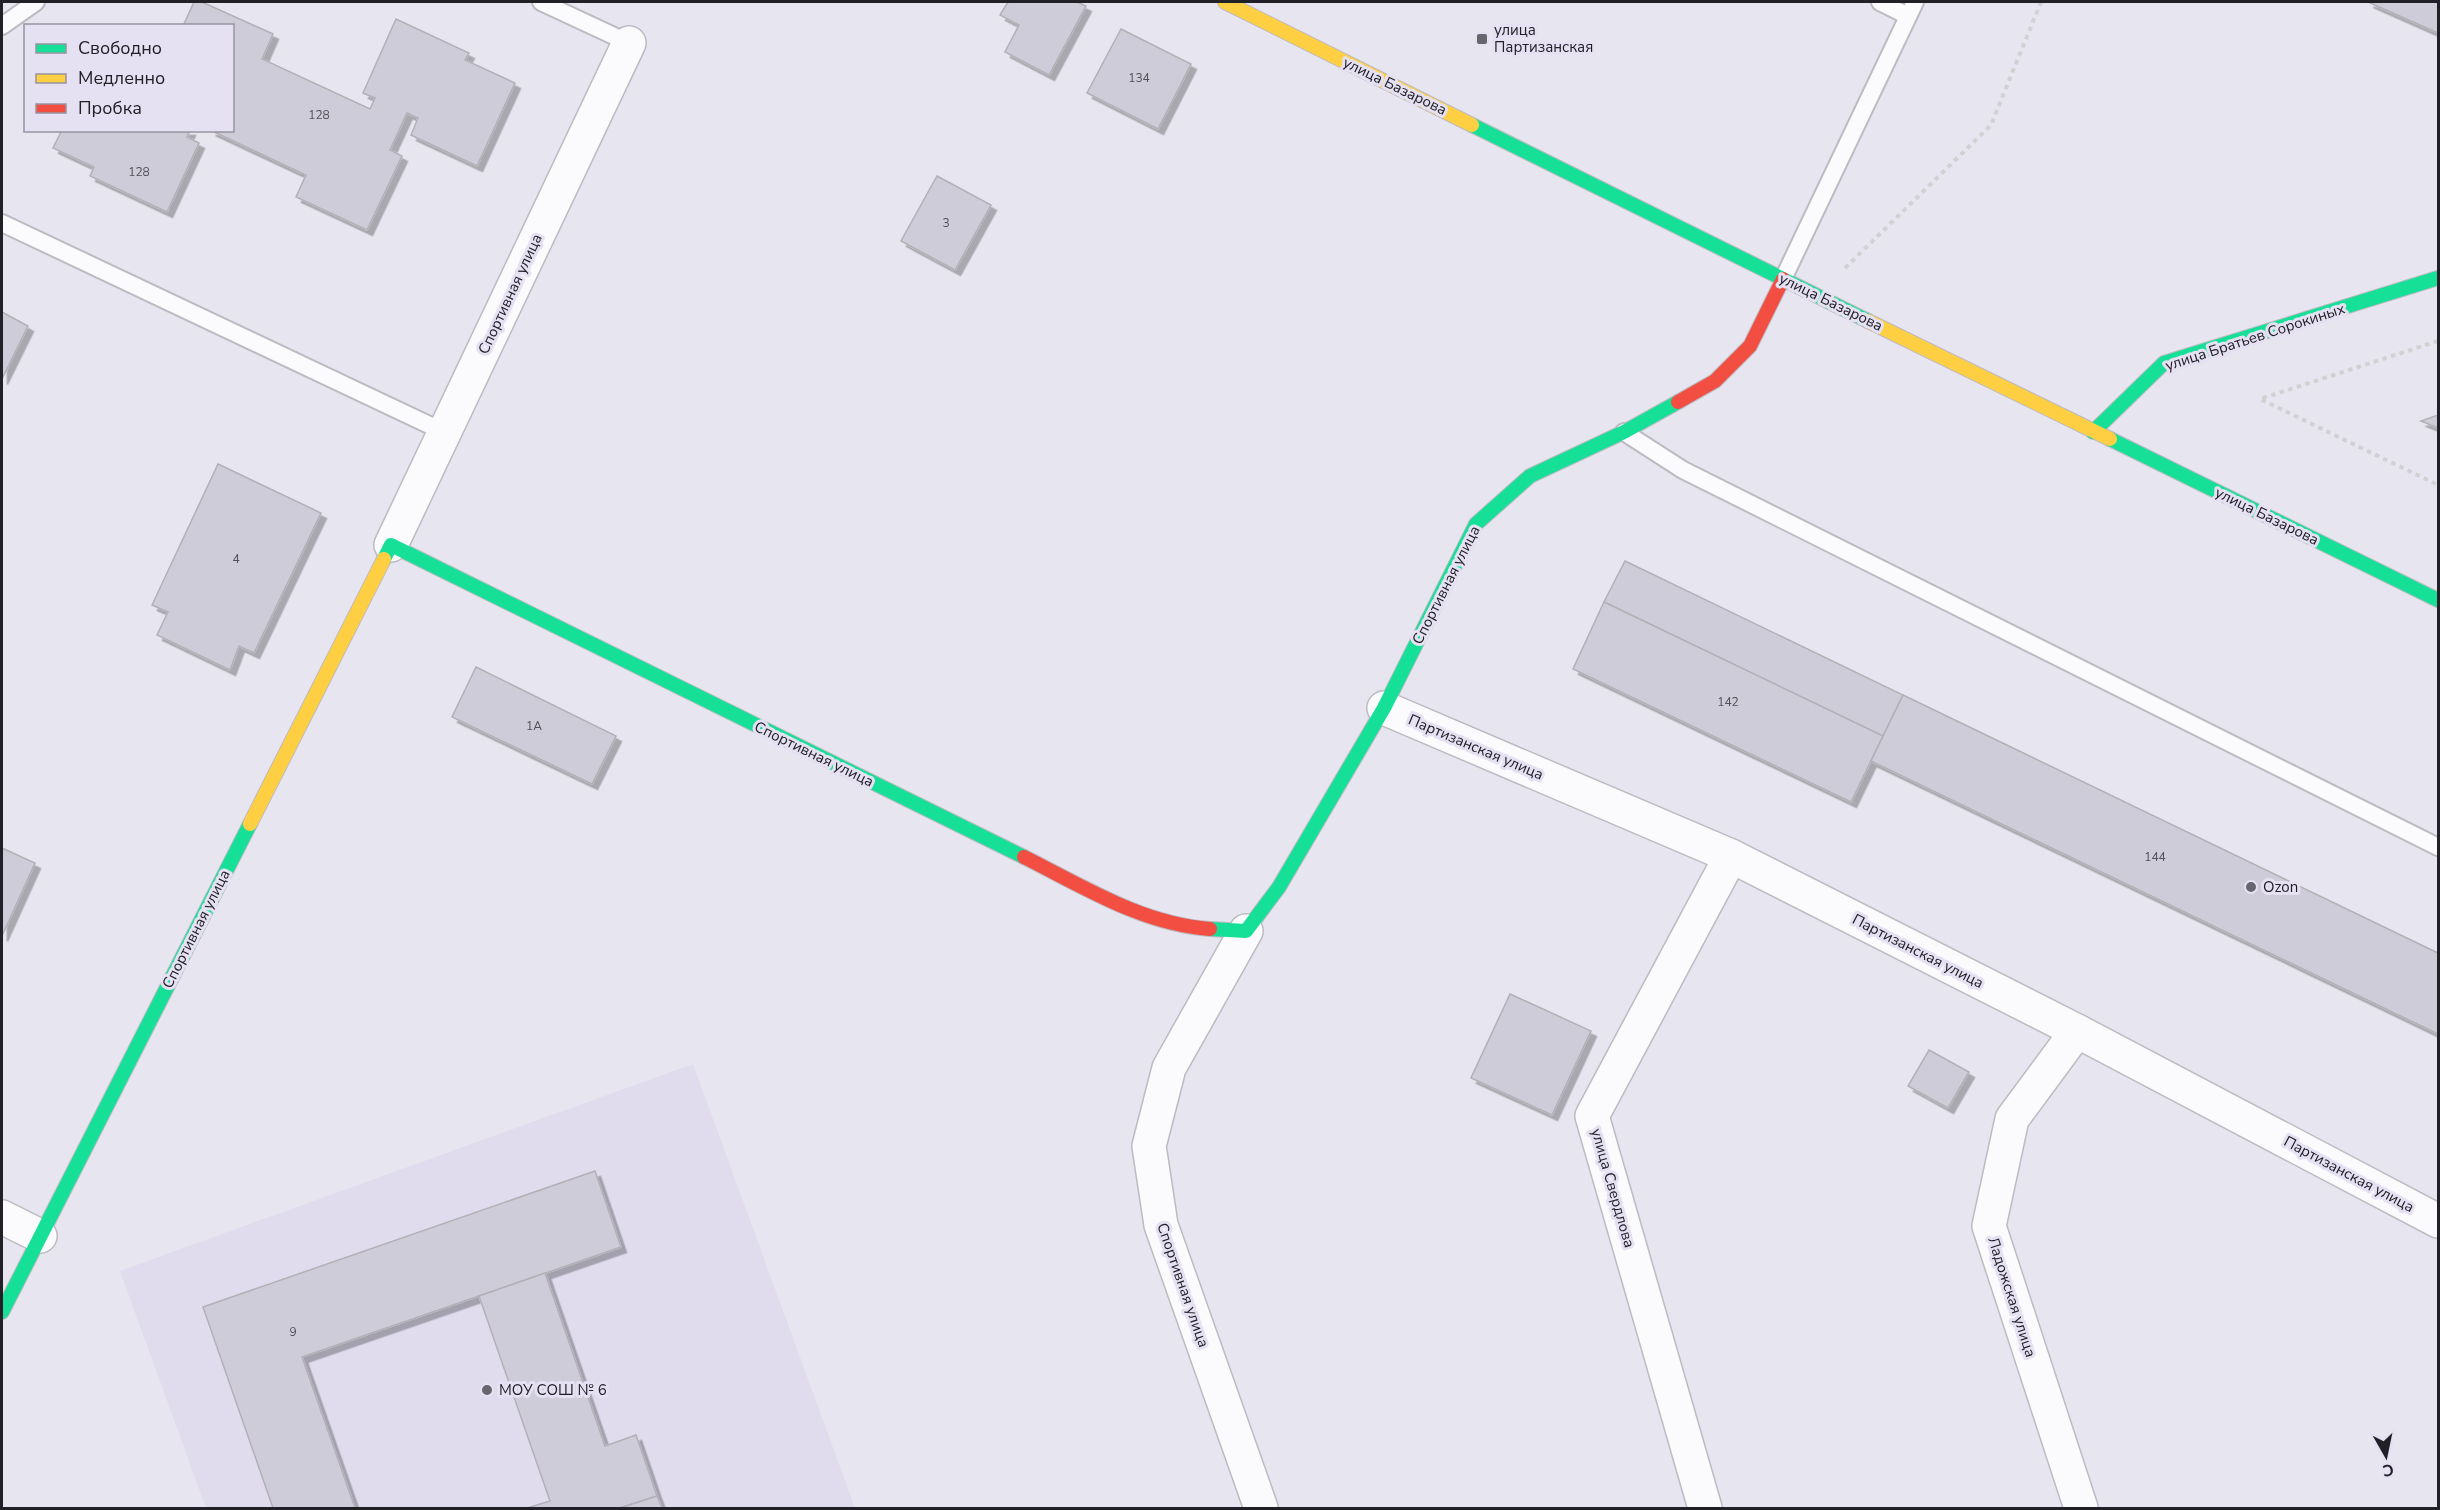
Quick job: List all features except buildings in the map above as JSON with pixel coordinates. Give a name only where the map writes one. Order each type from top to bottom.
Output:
[{"type":"street","name":"улица Базарова","points":[[1224,2],[2093,432],[2439,600]]},
{"type":"street","name":"Спортивная улица","points":[[2,1312],[391,545],[629,43]]},
{"type":"street","name":"улица Братьев Сорокиных","points":[[2093,432],[2164,363],[2439,278]]},
{"type":"street","name":"Спортивная улица","points":[[1261,1509],[1161,1225],[1149,1146],[1169,1068],[1246,931],[1279,887],[1384,708],[1476,524],[1530,476],[1624,432],[1715,381],[1750,346],[1783,279]]},
{"type":"street","name":"Спортивная улица","points":[[391,545],[1143,916],[1184,927],[1246,931]]},
{"type":"street","name":"Партизанская улица","points":[[1384,708],[1731,856],[2077,1031],[2439,1221]]},
{"type":"street","name":"улица Свердлова","points":[[1705,1509],[1592,1116],[1731,856]]},
{"type":"street","name":"Ладожская улица","points":[[2077,1031],[2012,1119],[1989,1227],[2081,1509]]},
{"type":"street","points":[[2,1217],[40,1236]]},
{"type":"lane","points":[[2,26],[36,2]]},
{"type":"lane","points":[[541,2],[629,43]]},
{"type":"lane","points":[[1783,279],[1911,9],[1880,2]]},
{"type":"lane","points":[[2,223],[444,432]]},
{"type":"lane","points":[[1624,432],[1683,470],[2439,847]]},
{"type":"path","points":[[1817,296],[1991,125],[2041,2]]},
{"type":"path","points":[[2439,341],[2260,399],[2439,485]]},
{"type":"shaded area","name":"МОУ СОШ № 6","points":[[693,1064],[855,1508],[206,1508],[120,1271]]},
{"type":"traffic: fast","points":[[1472,125],[1868,321]]},
{"type":"traffic: fast","points":[[2093,432],[2164,363],[2438,278]]},
{"type":"traffic: fast","points":[[1210,929],[1246,931],[1279,887],[1384,708],[1476,524],[1530,476],[1624,432],[1678,402]]},
{"type":"traffic: fast","points":[[2110,439],[2438,600]]},
{"type":"traffic: fast","points":[[384,559],[391,545],[1024,857]]},
{"type":"traffic: fast","points":[[2,1312],[250,824]]},
{"type":"traffic: slow","points":[[1225,2],[1472,125]]},
{"type":"traffic: slow","points":[[1868,321],[2110,439]]},
{"type":"traffic: slow","points":[[250,824],[384,559]]},
{"type":"traffic: jam","points":[[1678,402],[1715,381],[1750,346],[1783,279]]},
{"type":"traffic: jam","points":[[1024,857],[1091,892],[1137,912],[1185,926],[1210,929]]},
{"type":"place","name":"улица Партизанская","points":[[1482,39]]},
{"type":"place","name":"Ozon","points":[[2251,887]]},
{"type":"place","name":"МОУ СОШ № 6","points":[[487,1390]]}]
